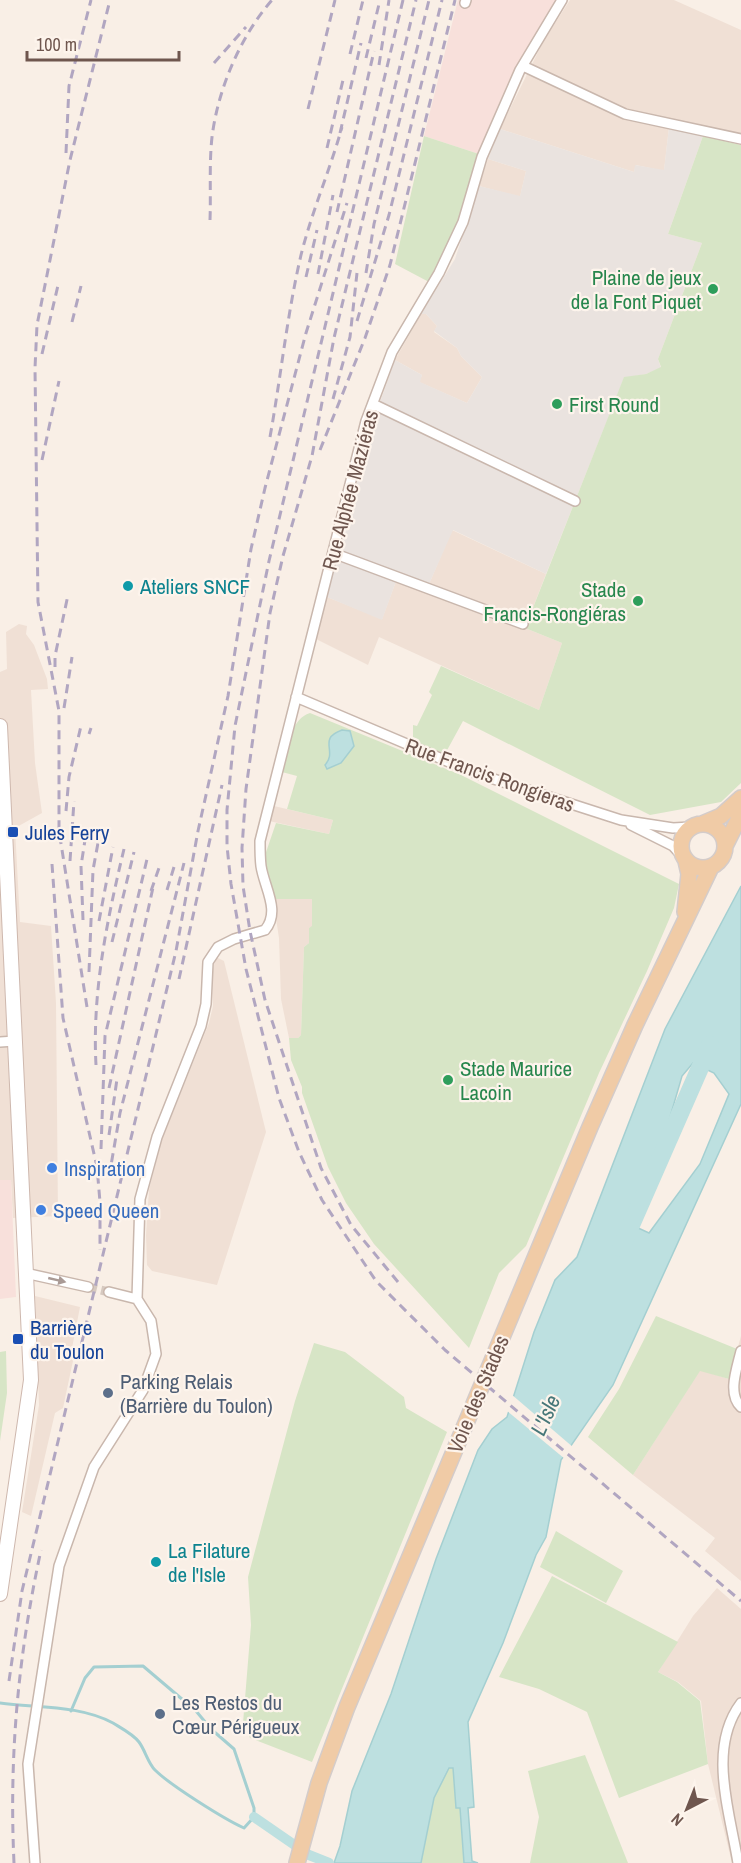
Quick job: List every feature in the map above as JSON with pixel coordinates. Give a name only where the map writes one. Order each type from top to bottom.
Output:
[{"type":"main road","points":[[0,726],[3,864],[15,1041],[31,1380],[30,1404],[0,1594]]},
{"type":"main road","points":[[741,798],[722,816],[697,825],[682,837],[685,859],[698,868],[711,867],[723,856],[725,846],[741,814]]},
{"type":"main road","points":[[697,825],[709,825],[721,832],[725,846]]},
{"type":"main road","name":"Voie des Stades","points":[[680,934],[688,898],[689,874],[685,859]]},
{"type":"main road","name":"Voie des Stades","points":[[298,1861],[327,1759],[356,1685],[590,1127],[635,1025],[711,867]]},
{"type":"street","name":"Rue Alphée Maziéras","points":[[137,1299],[140,1199],[157,1137],[201,1026],[206,1004],[208,962],[218,947],[234,939],[265,930],[272,918],[261,866],[260,841],[333,553],[357,448],[392,352],[439,273],[463,222],[482,157],[523,66],[562,0]]},
{"type":"street","points":[[523,66],[625,114],[741,139]]},
{"type":"street","points":[[373,404],[575,501]]},
{"type":"street","points":[[333,553],[523,624]]},
{"type":"street","name":"Rue Francis Rongieras","points":[[296,697],[450,765],[621,820],[673,828],[697,825]]},
{"type":"street","points":[[621,820],[668,844],[685,859]]},
{"type":"street","points":[[0,1042],[15,1041]]},
{"type":"street","points":[[25,1273],[88,1287]]},
{"type":"street","points":[[35,1863],[28,1764],[63,1550],[94,1467],[143,1390],[154,1361],[156,1339],[151,1321],[137,1299],[109,1292]]},
{"type":"street","points":[[741,1351],[733,1394],[735,1402],[741,1407]]},
{"type":"street","points":[[738,1863],[724,1779],[723,1745],[732,1714],[741,1702]]},
{"type":"shaded area","points":[[458,0],[556,0],[519,64],[479,154],[424,136]]},
{"type":"shaded area","points":[[570,0],[674,0],[741,30],[741,140],[703,136],[669,127],[664,171],[636,165],[634,172],[500,129],[543,42]]},
{"type":"shaded area","points":[[669,127],[703,136],[668,234],[702,243],[658,359],[661,368],[646,374],[624,378],[546,574],[453,530],[429,584],[399,573],[382,620],[327,597],[365,444],[395,360],[422,375],[420,382],[467,403],[482,377],[461,356],[457,348],[434,331],[437,326],[426,314],[421,314],[455,259],[479,186],[520,196],[526,171],[488,159],[500,129],[634,172],[635,165],[664,170]]},
{"type":"shaded area","points":[[488,159],[526,171],[520,197],[479,186]]},
{"type":"shaded area","points":[[421,314],[426,314],[437,326],[434,332],[457,348],[461,356],[482,377],[467,403],[419,382],[422,375],[395,360]]},
{"type":"shaded area","points":[[452,530],[546,574],[525,628],[562,643],[539,710],[379,637],[368,665],[316,639],[327,597],[382,619],[399,573],[429,584]]},
{"type":"shaded area","points":[[19,624],[27,626],[26,634],[34,645],[47,679],[48,689],[31,690],[35,763],[42,813],[15,828],[20,922],[51,926],[56,1003],[58,1216],[13,1218],[11,1180],[0,1180],[0,672],[7,669],[6,632]]},
{"type":"shaded area","points":[[274,806],[333,820],[329,834],[269,821]]},
{"type":"shaded area","points":[[273,899],[312,899],[312,927],[309,928],[309,943],[304,947],[301,1035],[298,1038],[289,1038],[281,999],[279,938]]},
{"type":"shaded area","points":[[216,957],[224,961],[266,1132],[217,1285],[152,1271],[147,1265],[146,1235],[149,1190],[161,1142],[209,1023],[213,1006],[212,973]]},
{"type":"shaded area","points":[[0,1180],[11,1180],[16,1297],[0,1299]]},
{"type":"shaded area","points":[[35,1296],[80,1307],[72,1348],[74,1356],[63,1408],[55,1413],[31,1516],[22,1512],[39,1405]]},
{"type":"shaded area","points":[[741,1336],[741,1581],[705,1551],[715,1538],[633,1475],[700,1370],[729,1379]]},
{"type":"shaded area","points":[[717,1588],[741,1609],[741,1863],[732,1863],[708,1764],[701,1701],[678,1682],[658,1672],[693,1616]]},
{"type":"green space","points":[[424,136],[479,154],[459,220],[429,282],[395,264]]},
{"type":"green space","name":"Stade Francis-Rongiéras","points":[[703,136],[741,145],[741,783],[721,802],[650,815],[463,721],[445,754],[413,741],[413,725],[417,726],[432,695],[429,692],[441,666],[539,710],[562,643],[525,628],[624,377],[646,374],[661,367],[658,359],[702,243],[668,234]]},
{"type":"green space","name":"Stade Maurice Lacoin","points":[[310,713],[461,775],[679,884],[674,908],[599,1073],[526,1246],[499,1273],[469,1348],[374,1244],[346,1203],[328,1167],[291,1060],[289,1038],[298,1038],[301,1035],[304,947],[309,943],[309,928],[312,926],[312,899],[273,899],[263,861],[276,823],[329,834],[333,820],[287,809],[297,776],[282,772],[290,738],[297,722]]},
{"type":"green space","points":[[656,1316],[737,1349],[729,1379],[700,1371],[633,1475],[588,1437],[619,1389]]},
{"type":"green space","points":[[314,1343],[345,1352],[404,1397],[406,1408],[447,1432],[312,1762],[250,1738],[243,1723],[251,1625],[248,1577],[295,1401]]},
{"type":"green space","points":[[6,1351],[7,1393],[0,1441],[0,1352]]},
{"type":"green space","points":[[556,1531],[623,1571],[606,1603],[540,1567]]},
{"type":"green space","points":[[552,1576],[678,1642],[658,1672],[677,1682],[700,1701],[708,1764],[619,1798],[587,1712],[539,1689],[499,1677]]},
{"type":"green space","points":[[585,1755],[628,1863],[530,1863],[539,1817],[528,1771]]},
{"type":"green space","points":[[449,1768],[453,1768],[456,1807],[460,1808],[464,1863],[421,1863],[434,1798]]},
{"type":"water","points":[[342,730],[350,731],[354,746],[341,763],[327,769],[325,765],[330,755],[329,741]]},
{"type":"water","points":[[741,886],[741,1104],[613,1385],[561,1460],[546,1537],[536,1555],[503,1643],[468,1722],[474,1807],[468,1808],[472,1861],[478,1863],[464,1863],[460,1808],[456,1808],[453,1768],[449,1768],[434,1798],[421,1863],[334,1863],[352,1791],[391,1694],[436,1559],[478,1450],[492,1429],[507,1417],[534,1332],[555,1280],[577,1257],[665,1029]],"holes":[[[693,1063],[714,1073],[729,1094],[700,1164],[649,1233],[625,1222],[668,1124],[682,1076]]]},
{"type":"pier","points":[[511,1394],[574,1448],[565,1459],[506,1410]]},
{"type":"waterway","name":"L'Isle","points":[[621,1248],[710,1045]]},
{"type":"waterway","points":[[0,1703],[58,1708],[72,1710],[87,1713],[100,1717],[134,1736],[155,1770],[198,1801],[244,1828],[254,1817],[254,1808],[234,1749],[211,1729],[196,1711],[143,1666],[94,1667],[85,1678],[71,1711]]},
{"type":"waterway","points":[[254,1817],[309,1855],[329,1863]]},
{"type":"tunnel","points":[[88,1287],[109,1292]]},
{"type":"railway","points":[[66,153],[69,86],[91,0]]},
{"type":"railway","points":[[87,1007],[59,831],[59,711],[38,602],[35,368],[37,325],[70,160],[110,0]]},
{"type":"railway","points":[[210,220],[211,147],[219,101],[232,64],[250,30],[272,0]]},
{"type":"railway","points":[[308,109],[335,0]]},
{"type":"railway","points":[[350,54],[363,0]]},
{"type":"railway","points":[[366,58],[380,0]]},
{"type":"railway","points":[[379,65],[389,0]]},
{"type":"railway","points":[[403,0],[269,561],[235,726],[227,810],[227,846],[231,884],[246,969],[279,1098],[299,1152],[322,1200],[376,1281],[445,1350],[741,1601]]},
{"type":"railway","points":[[398,1282],[351,1225],[321,1168],[265,1000],[243,886],[242,848],[246,789],[270,613],[283,556],[312,456],[334,338],[416,0]]},
{"type":"railway","points":[[366,273],[374,224],[429,0]]},
{"type":"railway","points":[[357,321],[389,215],[442,0]]},
{"type":"railway","points":[[320,450],[365,338],[390,265],[455,0]]},
{"type":"railway","points":[[214,63],[246,27]]},
{"type":"railway","points":[[340,133],[361,43]]},
{"type":"railway","points":[[337,212],[374,51]]},
{"type":"railway","points":[[327,148],[343,80]]},
{"type":"railway","points":[[270,437],[301,255],[342,127]]},
{"type":"railway","points":[[318,274],[333,195]]},
{"type":"railway","points":[[9,1681],[22,1591],[176,951],[198,831],[228,696],[251,549],[306,333],[347,203]]},
{"type":"railway","points":[[306,277],[317,230]]},
{"type":"railway","points":[[333,399],[350,337],[357,273]]},
{"type":"railway","points":[[42,354],[59,281]]},
{"type":"railway","points":[[72,322],[81,286]]},
{"type":"railway","points":[[42,460],[59,381]]},
{"type":"railway","points":[[55,667],[55,656],[68,595]]},
{"type":"railway","points":[[64,708],[72,657]]},
{"type":"railway","points":[[66,811],[69,777],[81,726]]},
{"type":"railway","points":[[89,734],[91,728]]},
{"type":"railway","points":[[179,979],[222,785]]},
{"type":"railway","points":[[70,861],[74,801]]},
{"type":"railway","points":[[83,920],[81,866],[85,840]]},
{"type":"railway","points":[[89,972],[93,870],[98,843]]},
{"type":"railway","points":[[99,921],[113,847]]},
{"type":"railway","points":[[96,1065],[96,1010],[102,956],[124,849]]},
{"type":"railway","points":[[112,942],[134,852]]},
{"type":"railway","points":[[101,1149],[105,1036],[148,855]]},
{"type":"railway","points":[[109,1177],[120,1113],[184,863]]},
{"type":"railway","points":[[52,864],[63,1018],[97,1167],[100,1250]]},
{"type":"railway","points":[[167,890],[174,867]]},
{"type":"railway","points":[[151,891],[159,868]]},
{"type":"railway","points":[[109,1088],[154,883]]},
{"type":"railway","points":[[109,1135],[117,1079]]},
{"type":"railway","points":[[14,1863],[13,1783],[17,1706],[26,1628],[41,1550]]},
{"type":"place","name":"Plaine de jeux de la Font Piquet","points":[[713,289]]},
{"type":"place","name":"First Round","points":[[557,404]]},
{"type":"place","name":"Ateliers SNCF","points":[[128,586]]},
{"type":"place","name":"Stade Francis-Rongiéras","points":[[638,601]]},
{"type":"place","name":"Jules Ferry","points":[[13,832]]},
{"type":"place","name":"Stade Maurice Lacoin","points":[[448,1080]]},
{"type":"place","name":"Inspiration","points":[[52,1168]]},
{"type":"place","name":"Speed Queen","points":[[41,1210]]},
{"type":"place","name":"Barrière du Toulon","points":[[18,1339]]},
{"type":"place","name":"Parking Relais (Barrière du Toulon)","points":[[108,1393]]},
{"type":"place","name":"La Filature de l'Isle","points":[[156,1562]]},
{"type":"place","name":"Les Restos du Cœur Périgueux","points":[[160,1714]]}]
